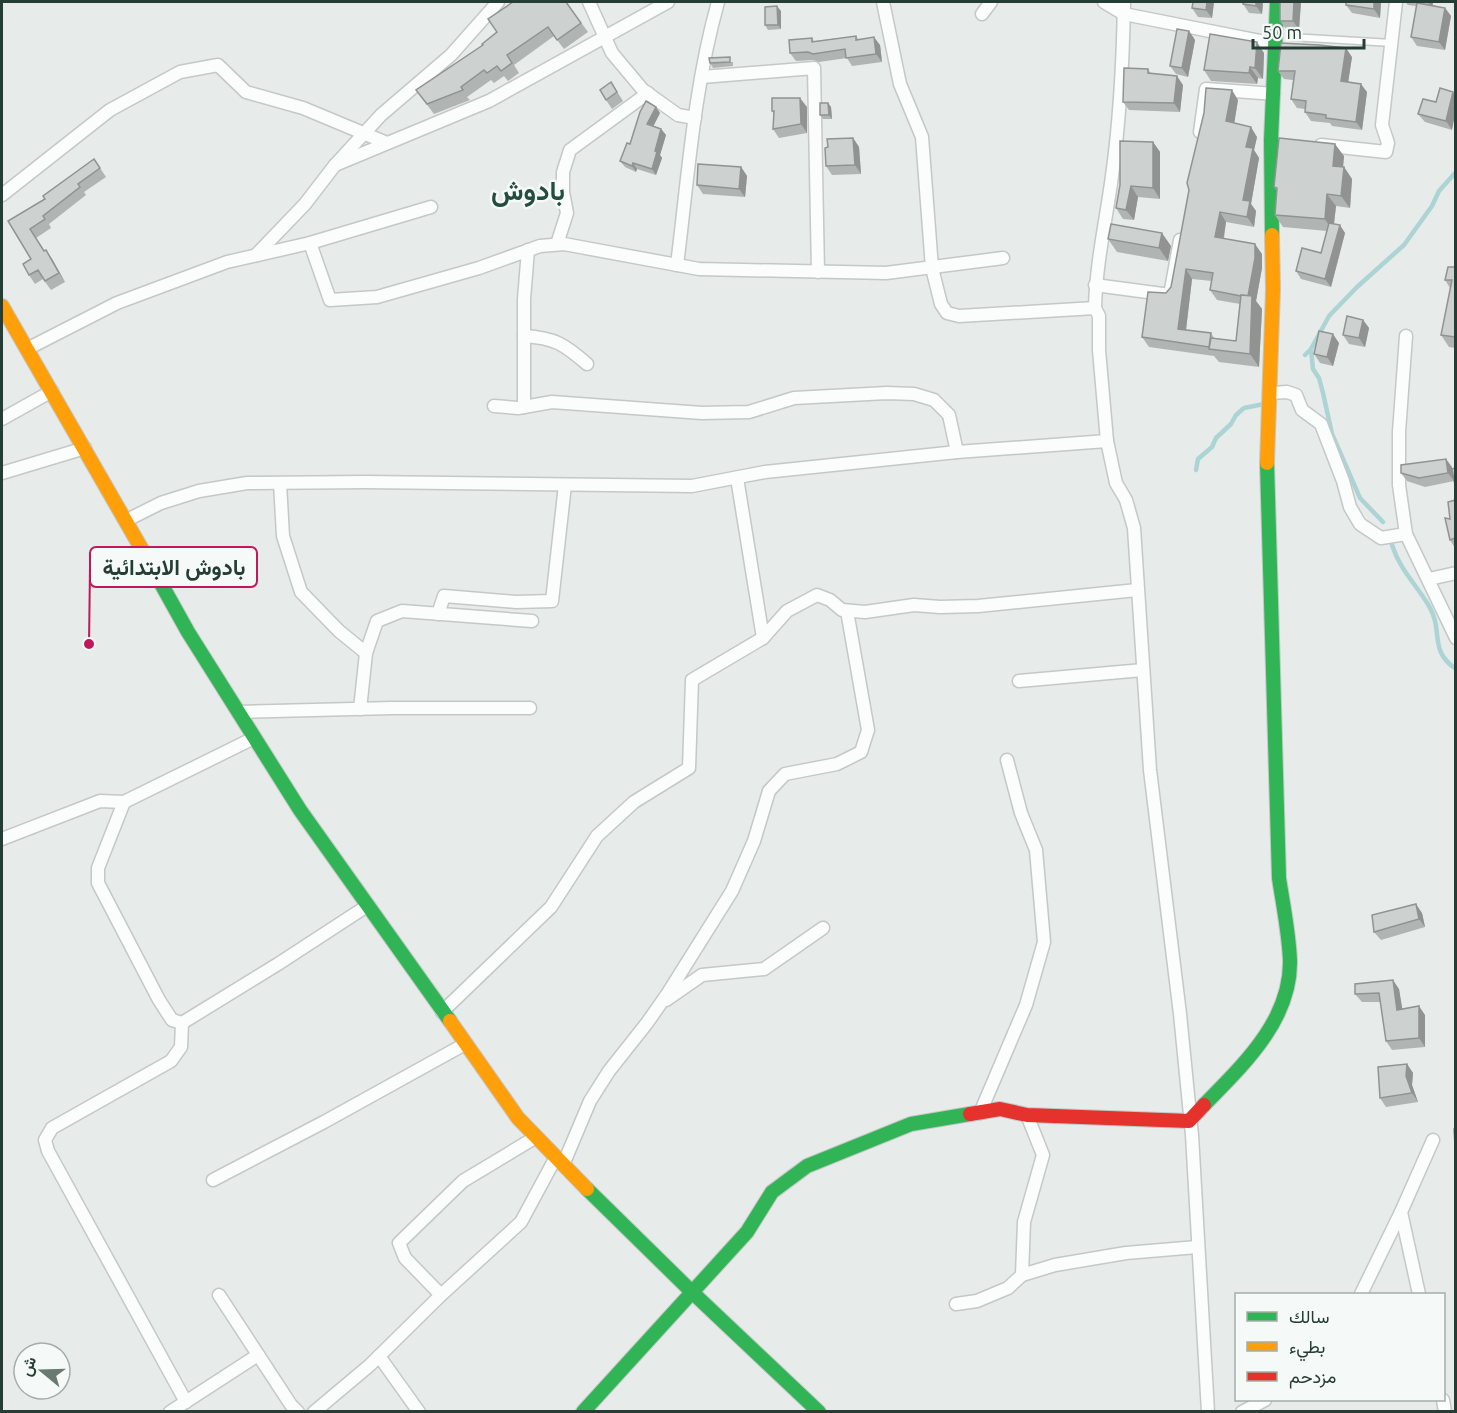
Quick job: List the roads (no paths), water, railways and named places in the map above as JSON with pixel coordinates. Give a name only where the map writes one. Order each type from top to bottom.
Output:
[{"type":"street","points":[[255,255],[305,204],[335,165],[381,115],[451,55],[498,2]]},
{"type":"street","points":[[590,2],[612,53],[648,93],[678,115],[695,118]]},
{"type":"street","points":[[335,165],[489,101],[668,2]]},
{"type":"street","points":[[677,265],[695,118],[709,35],[718,2]]},
{"type":"street","points":[[883,2],[900,84],[922,137],[932,268],[941,304],[947,313],[958,316],[1095,309]]},
{"type":"street","points":[[982,14],[991,2]]},
{"type":"street","points":[[1104,2],[1275,44]]},
{"type":"street","points":[[583,1412],[747,1232],[772,1192],[807,1166],[911,1125],[1000,1109],[1027,1115],[1189,1121],[1250,1057],[1273,1024],[1284,998],[1290,964],[1279,878],[1267,510],[1267,421],[1274,289],[1271,216],[1277,141],[1274,94],[1277,2]]},
{"type":"street","points":[[1306,144],[1386,152],[1388,143],[1382,125],[1396,2]]},
{"type":"street","points":[[1124,8],[1122,68],[1112,176],[1095,285],[1095,309],[1099,316],[1099,350],[1107,441],[1116,483],[1126,500],[1134,528],[1150,770],[1180,1014],[1192,1135],[1208,1412]]},
{"type":"street","points":[[2,195],[110,110],[180,72],[218,64],[246,92],[303,108],[387,143]]},
{"type":"street","points":[[702,77],[814,68],[818,272]]},
{"type":"street","points":[[1200,132],[1206,88],[1274,94]]},
{"type":"street","points":[[557,244],[567,213],[562,172],[570,150],[648,93]]},
{"type":"street","points":[[27,349],[117,303],[227,262],[310,243],[431,207]]},
{"type":"street","points":[[1095,285],[1170,295],[1182,230]]},
{"type":"street","points":[[310,243],[330,300],[377,297],[479,268],[540,246],[564,243],[699,269],[886,273],[1003,258]]},
{"type":"street","points":[[524,407],[524,299],[528,250]]},
{"type":"street","points":[[2,306],[188,632],[254,738],[300,810],[518,1118],[693,1293],[819,1412]]},
{"type":"street","points":[[524,336],[543,337],[565,345],[587,364]]},
{"type":"street","points":[[1406,336],[1399,432],[1399,485],[1406,534],[1455,638]]},
{"type":"street","points":[[2,419],[52,391]]},
{"type":"street","points":[[1269,393],[1287,392],[1296,395],[1302,410],[1321,424],[1343,481],[1350,507],[1360,524],[1381,538],[1406,534]]},
{"type":"street","points":[[495,406],[524,407],[552,402],[702,413],[749,412],[794,398],[887,393],[914,394],[934,400],[949,415],[957,452]]},
{"type":"street","points":[[125,521],[161,503],[199,491],[247,483],[366,482],[692,486],[765,472],[957,452],[1107,441]]},
{"type":"street","points":[[2,473],[85,448]]},
{"type":"street","points":[[737,478],[763,639]]},
{"type":"street","points":[[280,483],[283,536],[301,592],[339,631],[366,653]]},
{"type":"street","points":[[438,614],[444,596],[516,602],[552,601],[565,485]]},
{"type":"street","points":[[1429,579],[1455,573]]},
{"type":"street","points":[[442,1012],[551,907],[597,836],[634,802],[689,768],[692,680],[763,639],[787,611],[817,595],[830,600],[842,610],[865,612],[914,605],[978,606],[1137,590]]},
{"type":"street","points":[[360,710],[366,653],[377,621],[402,611],[532,621]]},
{"type":"street","points":[[314,1412],[379,1356],[441,1295],[521,1222],[560,1161],[590,1101],[609,1071],[660,1004],[732,891],[754,841],[769,791],[785,774],[837,764],[861,752],[868,730],[847,611]]},
{"type":"street","points":[[1019,681],[1143,670]]},
{"type":"street","points":[[238,712],[392,708],[530,708]]},
{"type":"street","points":[[2,839],[100,801],[124,802],[254,738]]},
{"type":"street","points":[[980,1113],[1026,1005],[1044,942],[1036,850],[1022,813],[1007,760]]},
{"type":"street","points":[[124,802],[99,868],[98,883],[159,1000],[172,1020],[182,1023],[367,906]]},
{"type":"street","points":[[660,1004],[702,975],[764,969],[823,928]]},
{"type":"street","points":[[182,1023],[181,1047],[171,1061],[52,1128],[45,1140],[48,1151],[186,1402]]},
{"type":"street","points":[[213,1180],[465,1044]]},
{"type":"street","points":[[1022,1275],[1024,1222],[1043,1155],[1027,1115]]},
{"type":"street","points":[[441,1295],[405,1258],[399,1243],[463,1181],[537,1137]]},
{"type":"street","points":[[1361,1293],[1433,1140]]},
{"type":"street","points":[[1401,1212],[1419,1293]]},
{"type":"street","points":[[956,1304],[977,1301],[1008,1288],[1022,1275],[1055,1265],[1126,1253],[1197,1247]]},
{"type":"street","points":[[219,1295],[291,1406],[298,1412]]},
{"type":"street","points":[[170,1412],[258,1355]]},
{"type":"street","points":[[379,1356],[419,1412]]},
{"type":"street","points":[[1242,1412],[1263,1401]]},
{"type":"lane","points":[[1291,37],[1392,43]]},
{"type":"waterway","points":[[1305,355],[1311,349],[1329,316],[1357,287],[1404,245],[1432,206],[1439,191],[1456,172]]},
{"type":"waterway","points":[[1311,349],[1313,369],[1319,378],[1332,434],[1360,498],[1383,522]]},
{"type":"waterway","points":[[1196,470],[1198,459],[1212,447],[1216,438],[1231,424],[1236,415],[1244,408],[1264,404]]},
{"type":"waterway","points":[[1392,545],[1399,562],[1429,606],[1436,624],[1442,655],[1456,669]]},
{"type":"place","name":"بادوش الابتدائية","points":[[89,644]]},
{"type":"district","name":"بادوش","points":[[528,191]]}]
